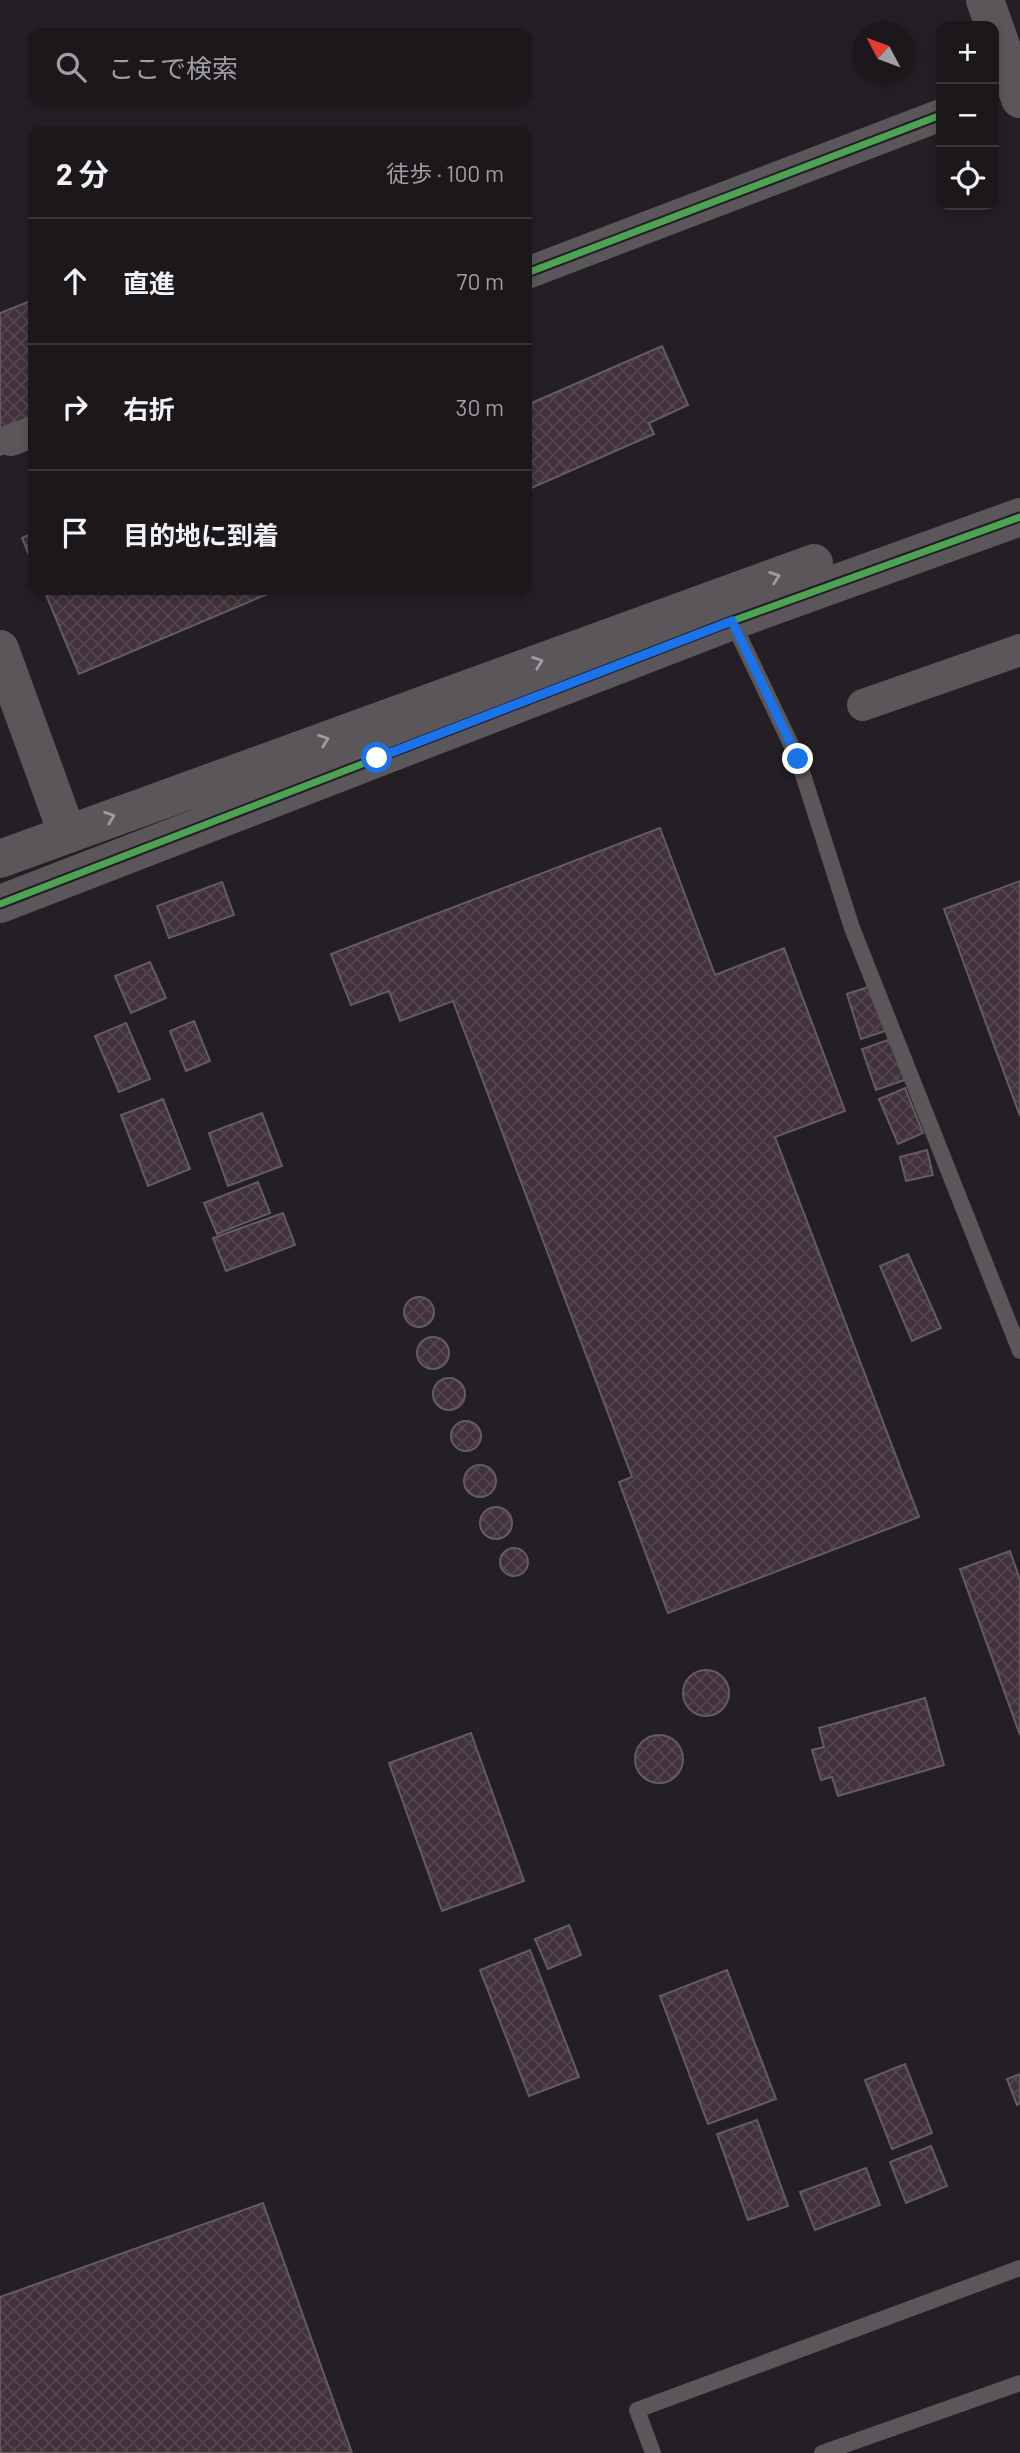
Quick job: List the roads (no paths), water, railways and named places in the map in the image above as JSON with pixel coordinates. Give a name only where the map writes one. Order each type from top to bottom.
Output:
[{"type":"street","points":[[985,0],[1010,93]]},
{"type":"street","points":[[532,271],[936,117]]},
{"type":"street","points":[[0,904],[1020,491]]},
{"type":"street","points":[[0,859],[67,833],[727,608],[1020,517]]},
{"type":"street","points":[[0,649],[67,833]]},
{"type":"street","points":[[863,705],[1020,650]]},
{"type":"lane","points":[[727,608],[798,759],[852,928],[1016,1326],[1020,1351]]},
{"type":"lane","points":[[653,2453],[637,2410],[1020,2268]]},
{"type":"lane","points":[[822,2453],[1020,2383]]}]
